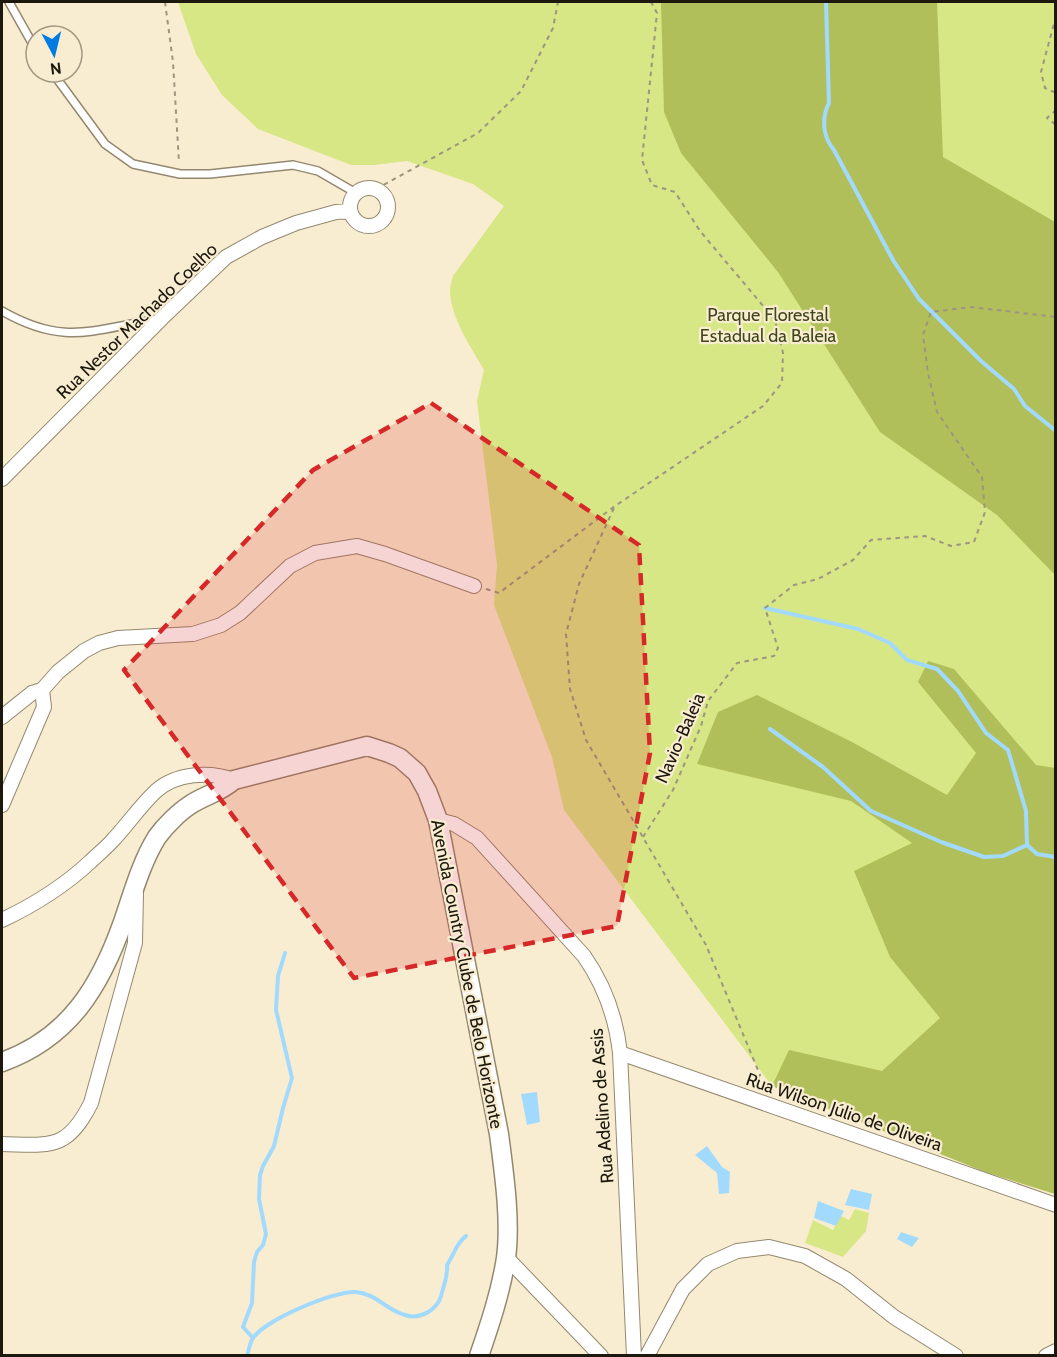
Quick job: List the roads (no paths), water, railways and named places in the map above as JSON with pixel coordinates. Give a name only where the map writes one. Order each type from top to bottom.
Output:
[{"type":"street","points":[[369,188],[376,189],[387,199],[388,213],[384,219],[372,226],[365,226],[358,222],[350,211],[351,201],[356,193],[369,188]]},
{"type":"street","name":"Rua Nestor Machado Coelho","points":[[2,479],[226,257],[262,237],[296,223],[350,211]]},
{"type":"street","points":[[2,717],[32,693],[42,690],[58,672],[84,651],[99,643],[118,638],[193,634],[221,625],[240,613],[290,566],[315,553],[357,546],[474,586]]},
{"type":"street","points":[[2,805],[44,707],[42,690]]},
{"type":"street","name":"Avenida Country Clube de Belo Horizonte","points":[[2,1062],[33,1048],[56,1032],[73,1016],[85,1000],[107,963],[146,858],[159,835],[190,805],[215,794],[234,780],[367,746],[395,755],[417,773],[427,790],[438,820],[499,1134],[504,1178],[506,1257],[479,1356]]},
{"type":"street","points":[[2,920],[42,900],[65,884],[113,840],[158,789],[197,774],[220,775],[234,780]]},
{"type":"street","name":"Rua Adelino de Assis","points":[[438,820],[454,824],[477,838],[584,956],[597,975],[609,1004],[617,1028],[620,1053],[634,1356]]},
{"type":"street","points":[[2,1144],[39,1144],[57,1141],[73,1132],[82,1121],[91,1103],[135,943],[136,882]]},
{"type":"street","name":"Rua Wilson Júlio de Oliveira","points":[[620,1053],[1056,1205]]},
{"type":"street","points":[[647,1356],[683,1289],[708,1264],[737,1251],[769,1246],[805,1256],[846,1279],[894,1317],[956,1356]]},
{"type":"street","points":[[506,1257],[601,1356]]},
{"type":"street","points":[[1046,1356],[1056,1351]]},
{"type":"lane","points":[[9,2],[24,29]]},
{"type":"lane","points":[[61,84],[105,144],[133,164],[180,174],[210,174],[293,165],[318,171],[356,193]]},
{"type":"lane","points":[[2,310],[19,321],[64,334],[84,333],[162,318]]},
{"type":"water","points":[[537,1092],[540,1122],[527,1125],[521,1094]]},
{"type":"water","points":[[707,1146],[722,1167],[730,1172],[729,1193],[719,1194],[717,1173],[695,1155]]},
{"type":"water","points":[[851,1189],[872,1194],[869,1210],[845,1205]]},
{"type":"water","points":[[818,1201],[844,1211],[836,1226],[814,1218]]},
{"type":"water","points":[[901,1232],[919,1238],[912,1247],[897,1239]]},
{"type":"waterway","points":[[826,2],[829,103],[824,128],[830,145],[893,260],[919,299],[981,361],[1014,389],[1025,406],[1056,431]]},
{"type":"waterway","points":[[765,608],[858,629],[890,643],[907,660],[937,669],[958,691],[986,733],[1008,750],[1026,811],[1027,845]]},
{"type":"waterway","points":[[770,729],[823,767],[871,811],[941,842],[984,857],[1003,856],[1027,845],[1037,854],[1056,857]]},
{"type":"waterway","points":[[253,1338],[243,1327],[252,1303],[254,1262],[266,1234],[259,1199],[260,1175],[274,1146],[292,1078],[276,1010],[278,976],[285,953]]},
{"type":"waterway","points":[[247,1356],[252,1340],[271,1323],[317,1301],[333,1296],[363,1293],[398,1313],[411,1316],[427,1313],[439,1301],[447,1265],[457,1246],[466,1236]]},
{"type":"park label","name":"Parque Florestal Estadual da Baleia","points":[[768,325]]}]
